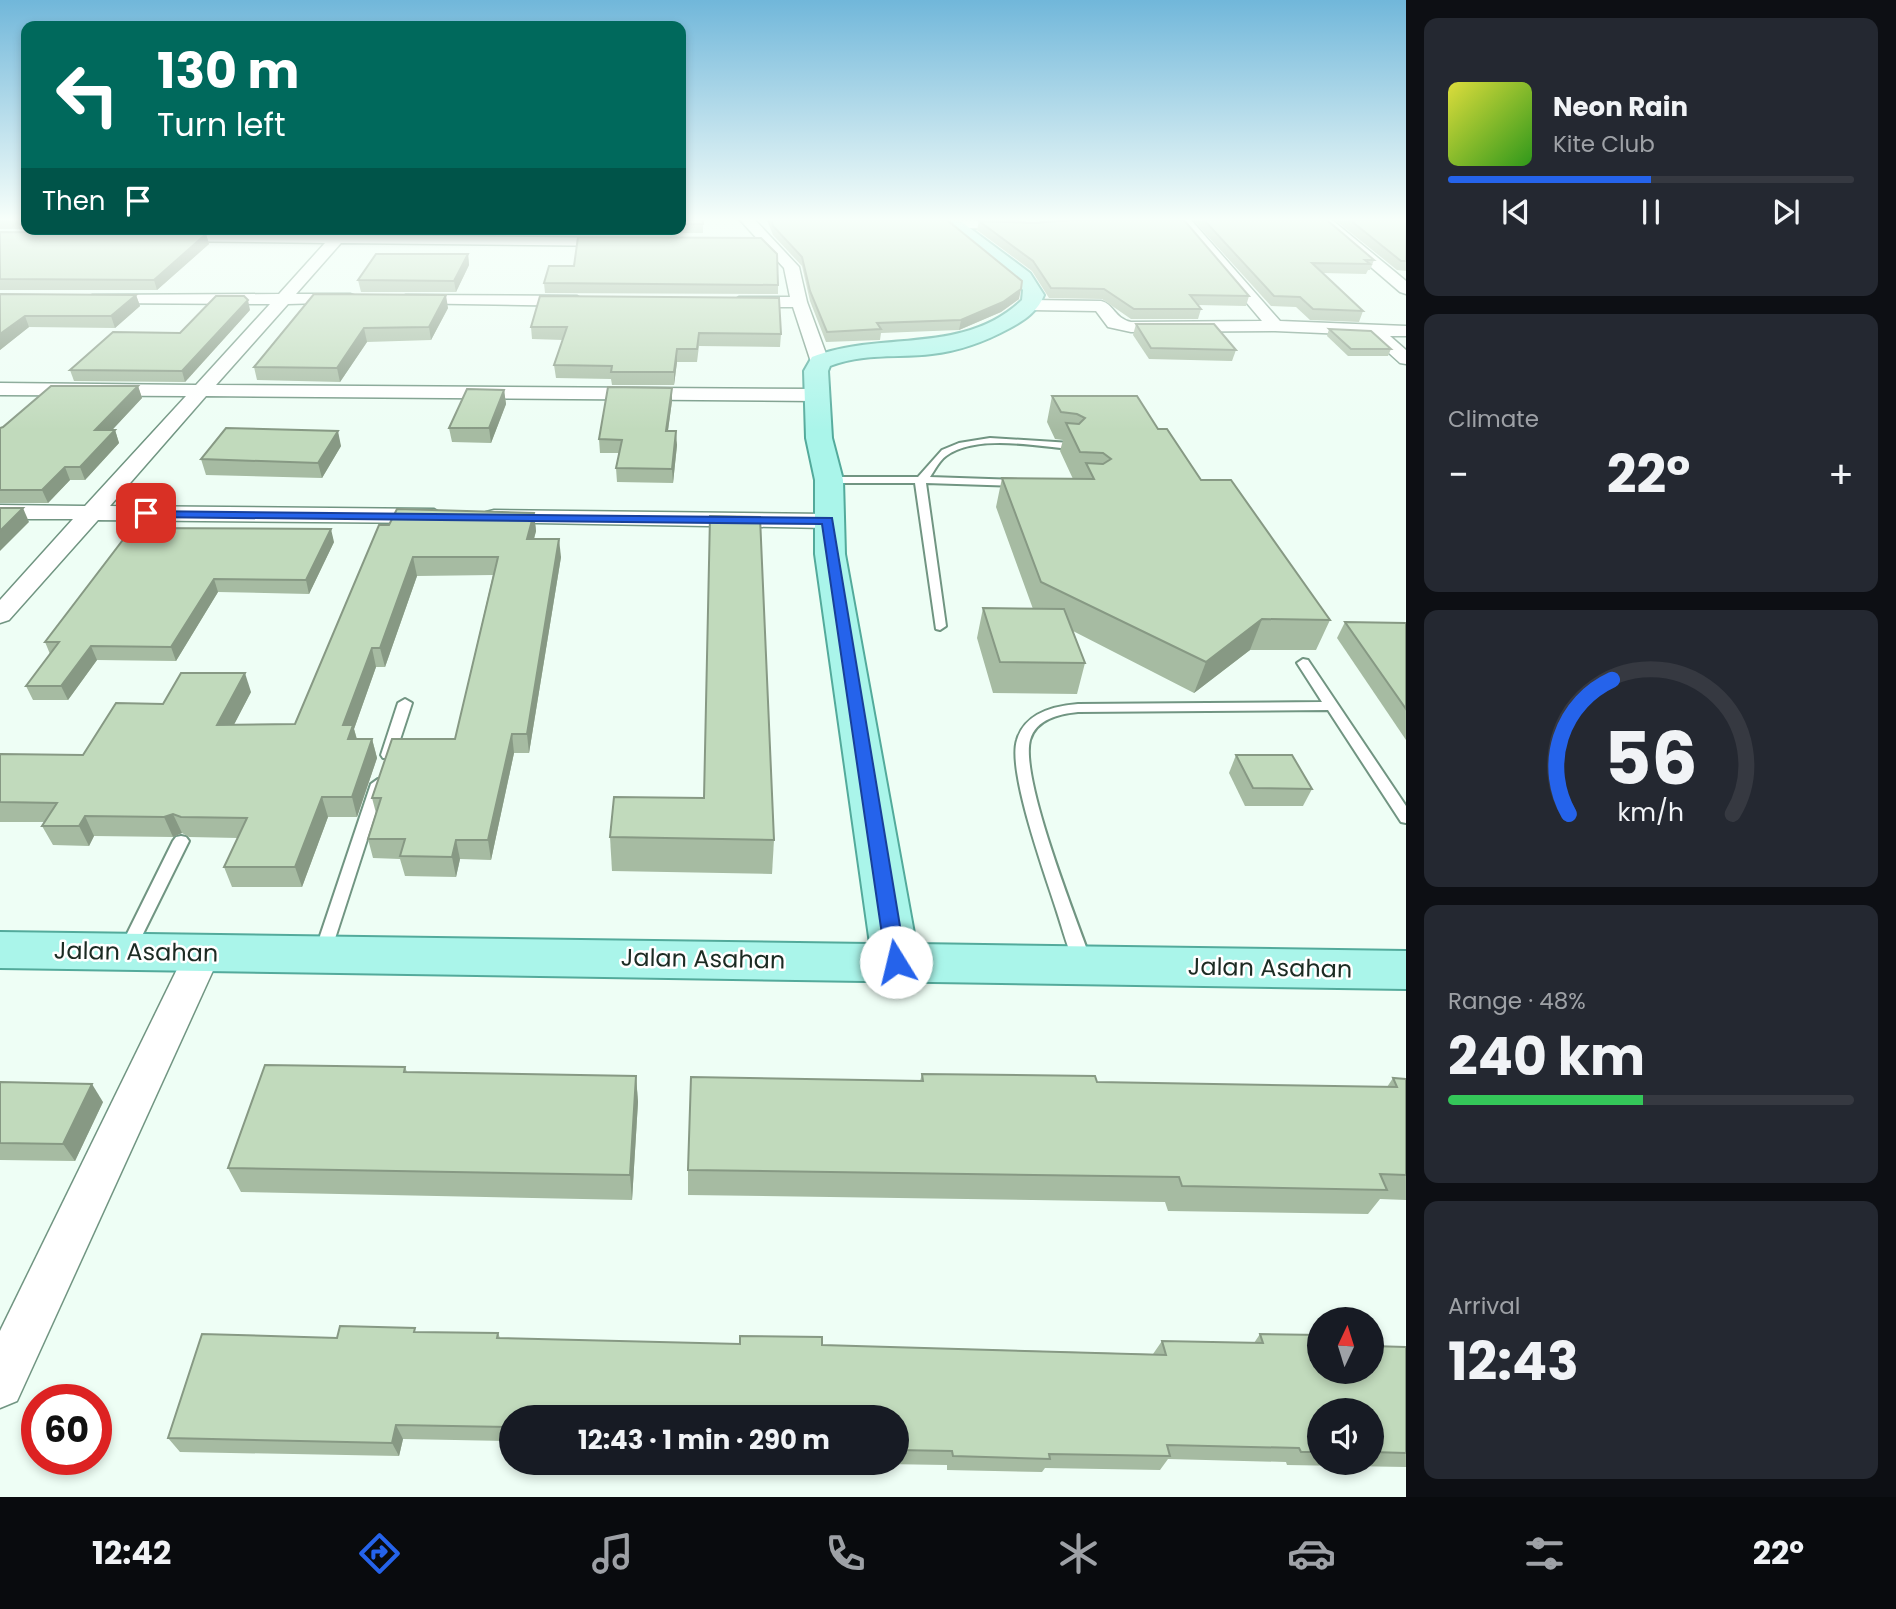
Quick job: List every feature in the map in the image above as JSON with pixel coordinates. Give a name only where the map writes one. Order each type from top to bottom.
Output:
[{"type":"main road","points":[[896,962],[827,521],[829,480],[819,438],[818,378],[856,352],[950,345],[1000,326],[1031,304],[1033,290]]},
{"type":"main road","name":"Jalan Asahan","points":[[0,950],[1406,970]]},
{"type":"street","points":[[0,615],[291,290]]},
{"type":"street","points":[[0,389],[201,391],[818,378],[796,290]]},
{"type":"street","points":[[1244,290],[1275,326]]},
{"type":"street","points":[[81,298],[367,299]]},
{"type":"street","points":[[395,300],[590,301]]},
{"type":"street","points":[[715,302],[799,302]]},
{"type":"street","points":[[1031,304],[1101,306],[1114,323],[1130,327],[1275,326],[1406,331]]},
{"type":"street","points":[[1374,330],[1406,359]]},
{"type":"street","points":[[0,512],[827,521]]},
{"type":"street","points":[[0,1384],[203,953]]},
{"type":"lane","points":[[920,480],[930,474],[939,455],[967,443],[1071,446]]},
{"type":"lane","points":[[829,480],[1028,484]]},
{"type":"lane","points":[[920,480],[940,626]]},
{"type":"lane","points":[[1303,663],[1406,818]]},
{"type":"lane","points":[[322,954],[405,703]]},
{"type":"lane","points":[[1083,965],[1025,778],[1021,743],[1032,722],[1056,709],[1332,706]]},
{"type":"lane","points":[[127,951],[181,841]]},
{"type":"building","points":[[1020,290],[1003,302],[961,320],[877,323],[881,329],[827,332],[810,291]]},
{"type":"building","points":[[1105,290],[1244,290],[1249,296],[1190,295],[1201,309],[1134,309]]},
{"type":"building","points":[[1268,290],[1341,290],[1363,311],[1313,309],[1300,297],[1274,296]]},
{"type":"building","points":[[0,294],[136,295],[111,316],[25,316],[0,334]]},
{"type":"building","points":[[314,294],[446,295],[429,327],[364,328],[337,368],[254,367]]},
{"type":"building","points":[[216,296],[244,296],[248,300],[182,371],[70,370],[113,332],[180,333]]},
{"type":"building","points":[[540,296],[779,298],[781,334],[699,333],[697,349],[677,349],[674,372],[611,372],[612,366],[554,365],[567,327],[531,327]]},
{"type":"building","points":[[1136,324],[1214,324],[1236,350],[1151,348]]},
{"type":"building","points":[[1329,329],[1371,331],[1391,349],[1351,349]]},
{"type":"building","points":[[51,386],[138,386],[95,430],[115,430],[80,467],[65,467],[42,490],[0,490],[0,428]]},
{"type":"building","points":[[608,387],[672,388],[666,431],[676,431],[672,469],[616,468],[622,440],[599,439]]},
{"type":"building","points":[[467,389],[504,390],[489,428],[449,428]]},
{"type":"building","points":[[1052,396],[1137,396],[1158,429],[1167,429],[1201,480],[1231,480],[1330,620],[1262,619],[1206,662],[1041,582],[1002,478],[1094,479],[1086,463],[1103,464],[1111,459],[1103,453],[1080,452],[1066,423],[1079,424],[1085,418],[1061,412]]},
{"type":"building","points":[[226,428],[338,431],[318,463],[201,459]]},
{"type":"building","points":[[0,508],[23,508],[0,531]]},
{"type":"building","points":[[397,509],[534,513],[527,539],[559,539],[527,734],[512,734],[488,840],[456,840],[452,857],[400,856],[405,839],[368,839],[381,798],[372,798],[392,739],[455,739],[498,557],[413,557],[380,648],[372,648],[343,725],[353,725],[348,739],[372,739],[352,797],[322,797],[295,867],[224,867],[247,818],[181,817],[173,814],[164,817],[85,816],[79,826],[42,826],[57,803],[0,802],[0,754],[83,755],[116,703],[163,704],[181,673],[245,673],[217,725],[295,724],[379,525],[389,525]]},
{"type":"building","points":[[710,516],[760,517],[774,840],[610,837],[614,797],[704,798]]},
{"type":"building","points":[[132,528],[331,529],[306,580],[214,579],[171,647],[91,646],[61,686],[26,686],[59,642],[45,642]]},
{"type":"building","points":[[983,608],[1064,609],[1085,663],[1000,662]]},
{"type":"building","points":[[1345,622],[1406,623],[1406,709]]},
{"type":"building","points":[[1236,755],[1292,755],[1312,789],[1253,788]]},
{"type":"building","points":[[265,1065],[405,1067],[404,1072],[636,1076],[630,1175],[228,1168]]},
{"type":"building","points":[[922,1074],[1095,1076],[1097,1082],[1397,1087],[1393,1078],[1406,1079],[1406,1175],[1380,1174],[1387,1190],[1182,1186],[1179,1177],[688,1170],[691,1077],[923,1081]]},
{"type":"building","points":[[0,1082],[92,1084],[63,1144],[0,1143]]},
{"type":"building","points":[[340,1326],[415,1328],[414,1332],[498,1333],[497,1338],[740,1344],[740,1336],[822,1337],[822,1345],[1166,1355],[1162,1341],[1263,1343],[1260,1334],[1307,1335],[1307,1384],[1384,1384],[1384,1346],[1406,1347],[1406,1453],[1384,1452],[1384,1398],[1307,1398],[1307,1452],[1301,1452],[1299,1448],[1167,1445],[1170,1456],[1049,1454],[1050,1459],[953,1456],[952,1451],[909,1450],[909,1405],[499,1405],[499,1427],[396,1425],[392,1443],[168,1438],[202,1334],[337,1338]]},
{"type":"route","points":[[146,513],[827,521],[830,554],[896,962]]}]
